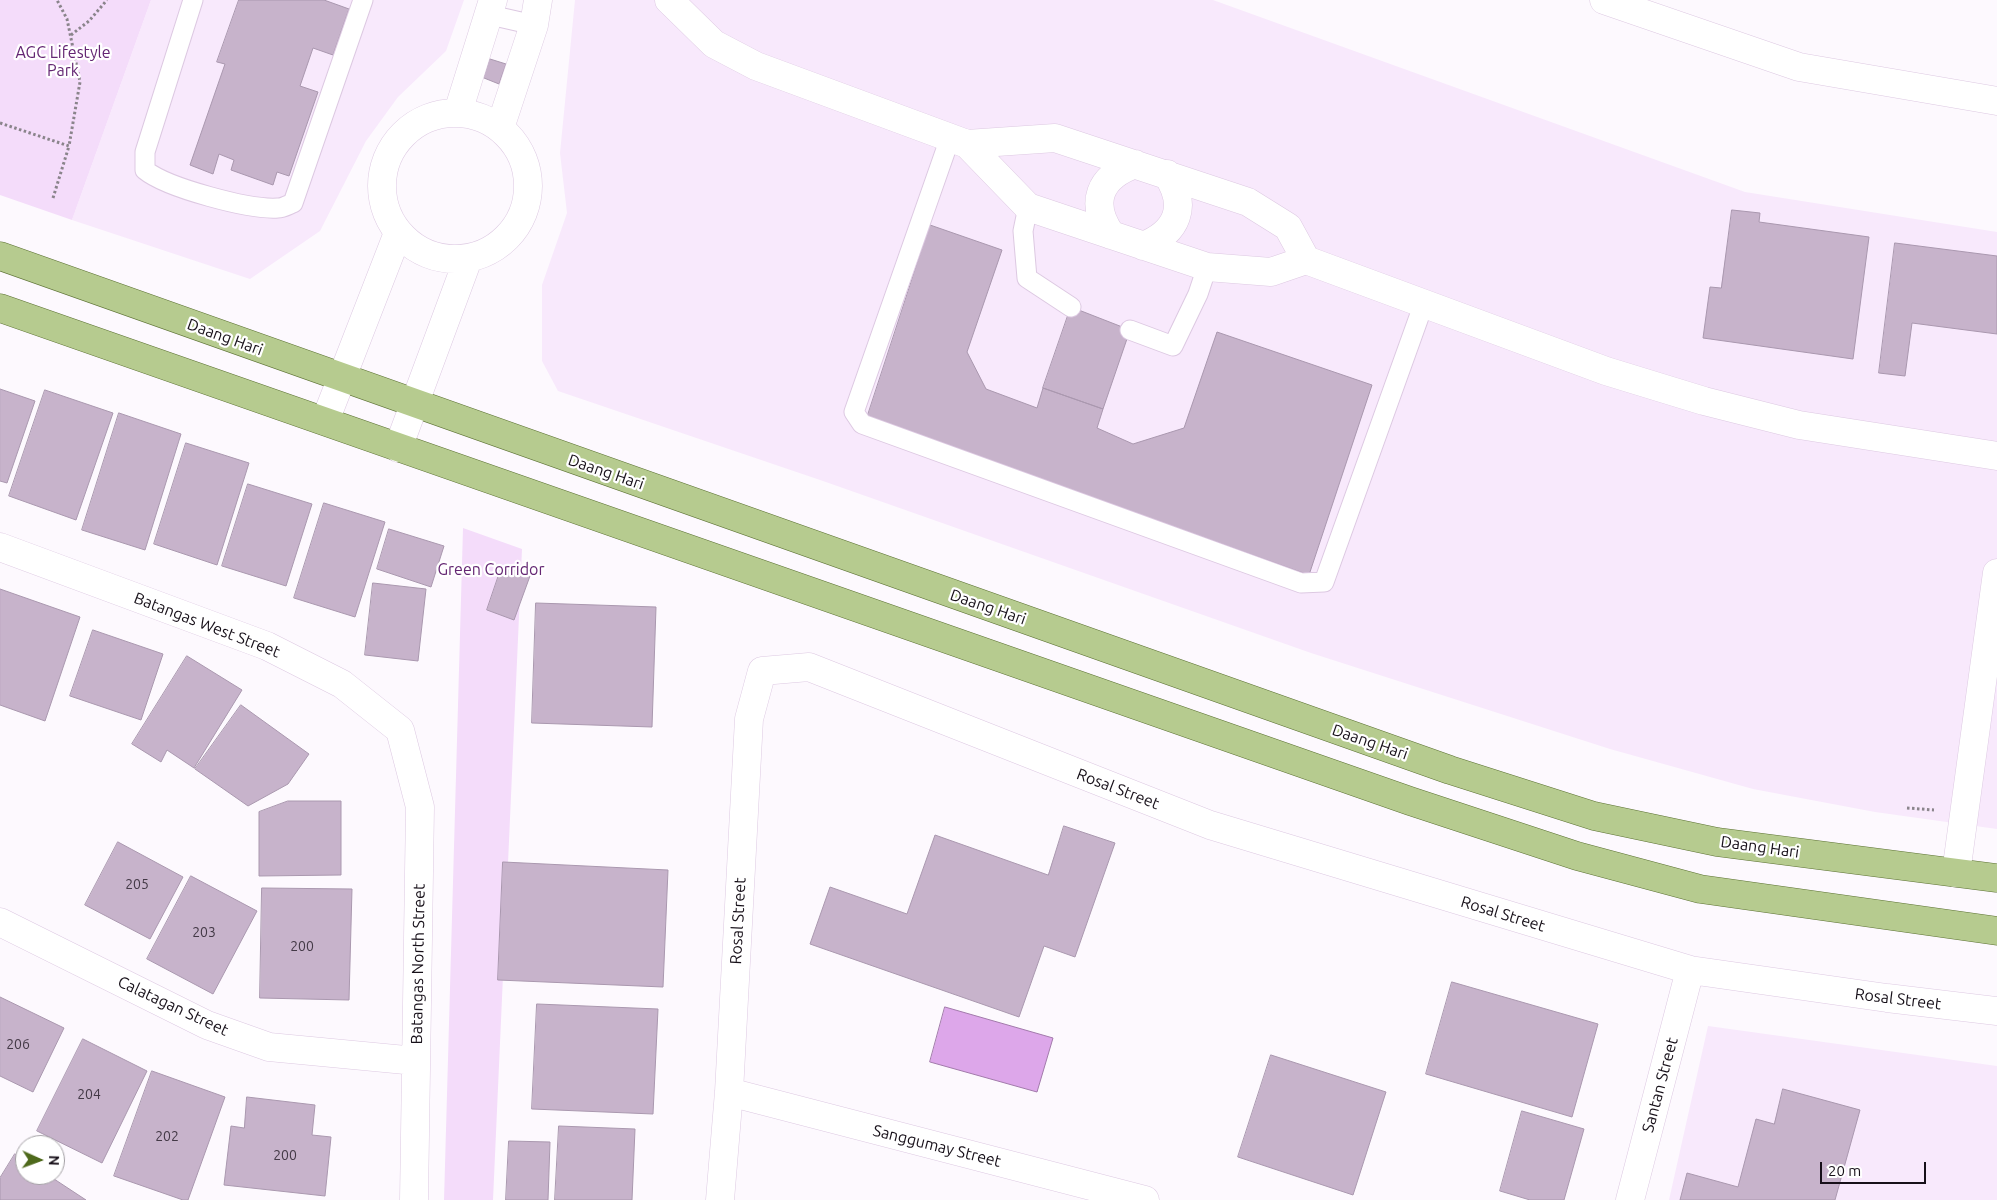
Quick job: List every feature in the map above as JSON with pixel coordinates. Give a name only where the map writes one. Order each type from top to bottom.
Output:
[{"type":"main road","name":"Daang Hari","points":[[0,256],[1450,770],[1594,816],[1717,842],[1997,878]]},
{"type":"main road","points":[[0,308],[1410,801],[1576,856],[1700,889],[1997,931]]},
{"type":"street","points":[[669,0],[714,44],[756,66],[959,141],[1055,138],[1248,202],[1288,227],[1306,260]]},
{"type":"street","points":[[1604,0],[1799,67],[1997,101]]},
{"type":"street","points":[[458,112],[492,8]]},
{"type":"street","points":[[500,128],[536,12]]},
{"type":"street","points":[[458,112],[474,115],[500,128],[516,146],[526,168],[528,192],[522,215],[509,236],[490,251],[468,259],[449,260],[429,256],[412,246],[398,233],[386,212],[381,188],[385,164],[396,142],[413,126],[435,115],[458,112]]},
{"type":"street","points":[[959,141],[1028,207],[1207,267],[1271,272],[1306,260],[1606,371],[1704,401],[1799,425],[1997,456]]},
{"type":"street","points":[[1111,235],[1102,222],[1099,207],[1101,192],[1108,178],[1121,169],[1135,164]]},
{"type":"street","points":[[1142,246],[1157,240],[1169,230],[1176,217],[1179,202],[1175,187],[1167,174]]},
{"type":"street","points":[[325,421],[398,233]]},
{"type":"street","points":[[398,448],[468,259]]},
{"type":"street","name":"Batangas West Street","points":[[0,547],[267,646],[342,684],[400,730]]},
{"type":"street","points":[[1956,873],[1997,573]]},
{"type":"street","name":"Rosal Street","points":[[720,1200],[729,1092],[749,719],[762,672],[809,667],[1210,825],[1690,970],[1887,998],[1997,1011]]},
{"type":"street","name":"Batangas North Street","points":[[400,730],[420,806],[414,1200]]},
{"type":"street","name":"Calatagan Street","points":[[0,922],[206,1025],[269,1046],[416,1061]]},
{"type":"street","name":"Santan Street","points":[[1630,1200],[1690,970]]},
{"type":"street","name":"Sanggumay Street","points":[[729,1092],[1145,1200]]},
{"type":"lane","points":[[193,0],[145,152],[146,170],[155,178],[198,193],[263,208],[281,208],[293,203],[363,0]]},
{"type":"lane","points":[[492,8],[536,12]]},
{"type":"lane","points":[[959,141],[854,412],[862,424],[1301,583],[1324,582],[1424,304]]},
{"type":"lane","points":[[1028,207],[1023,231],[1027,278],[1071,307]]},
{"type":"lane","points":[[1130,330],[1173,346],[1198,294],[1207,267]]},
{"type":"path","points":[[53,198],[69,146],[80,82],[67,19],[57,0]]},
{"type":"path","points":[[71,35],[89,21],[107,0]]},
{"type":"path","points":[[0,123],[69,146]]},
{"type":"shaded area","points":[[151,0],[464,0],[446,51],[398,97],[366,141],[320,231],[250,279],[72,220]]},
{"type":"shaded area","points":[[575,0],[1213,0],[1745,192],[1997,232],[1997,829],[1875,812],[1753,789],[1610,749],[1311,653],[823,481],[558,391],[542,361],[542,285],[567,213],[560,153]]},
{"type":"shaded area","points":[[945,1007],[1053,1038],[1037,1092],[930,1062]]},
{"type":"shaded area","points":[[1708,1026],[1997,1066],[1997,1200],[1669,1200]]},
{"type":"green space","name":"AGC Lifestyle Park","points":[[0,0],[151,0],[72,220],[0,195]]},
{"type":"green space","name":"Green Corridor","points":[[463,528],[522,549],[493,1200],[444,1200]]},
{"type":"building","points":[[239,0],[324,0],[349,9],[333,55],[313,48],[300,86],[318,92],[289,176],[277,172],[273,185],[231,170],[234,160],[219,154],[213,174],[190,165],[225,64],[217,62]]},
{"type":"building","points":[[490,59],[506,64],[499,84],[484,78]]},
{"type":"building","points":[[1732,210],[1760,213],[1759,222],[1869,237],[1853,359],[1703,338],[1710,287],[1721,288]]},
{"type":"building","points":[[930,225],[1002,250],[967,352],[986,389],[1037,408],[1043,388],[1103,409],[1097,428],[1133,444],[1184,428],[1217,332],[1372,385],[1309,575],[867,418]]},
{"type":"building","points":[[1895,243],[1997,256],[1997,334],[1912,323],[1905,376],[1879,373]]},
{"type":"building","points":[[1071,307],[1130,330],[1103,409],[1043,388]]},
{"type":"building","points":[[0,389],[35,401],[7,483],[0,481]]},
{"type":"building","points":[[45,390],[113,413],[76,520],[9,496]]},
{"type":"building","points":[[119,413],[181,434],[145,550],[82,530]]},
{"type":"building","points":[[186,443],[249,463],[217,565],[154,544]]},
{"type":"building","points":[[248,484],[312,504],[286,586],[222,566]]},
{"type":"building","points":[[324,503],[385,522],[355,617],[294,598]]},
{"type":"building","points":[[389,529],[444,546],[431,587],[377,569]]},
{"type":"building","points":[[502,566],[530,576],[514,620],[487,610]]},
{"type":"building","points":[[373,583],[426,589],[418,661],[365,655]]},
{"type":"building","points":[[0,589],[80,617],[45,721],[0,705]]},
{"type":"building","points":[[536,603],[656,607],[652,727],[532,723]]},
{"type":"building","points":[[93,630],[163,654],[141,720],[70,696]]},
{"type":"building","points":[[187,656],[242,690],[194,768],[167,750],[161,762],[132,744]]},
{"type":"building","points":[[241,705],[309,754],[288,784],[248,806],[195,769]]},
{"type":"building","points":[[288,801],[341,801],[341,875],[259,876],[259,812]]},
{"type":"building","points":[[1064,826],[1115,843],[1075,957],[1044,946],[1019,1017],[810,944],[830,887],[907,914],[935,835],[1048,875]]},
{"type":"building","points":[[118,842],[183,877],[150,939],[85,905]]},
{"type":"building","points":[[503,862],[668,870],[663,987],[498,980]]},
{"type":"building","points":[[191,876],[257,911],[213,994],[147,959]]},
{"type":"building","points":[[262,888],[352,889],[349,1000],[260,998]]},
{"type":"building","points":[[1452,982],[1598,1024],[1572,1117],[1426,1074]]},
{"type":"building","points":[[0,997],[64,1028],[33,1092],[0,1076]]},
{"type":"building","points":[[537,1004],[658,1009],[653,1114],[532,1109]]},
{"type":"building","points":[[83,1039],[147,1071],[102,1163],[65,1145],[65,1135],[45,1135],[37,1131]]},
{"type":"building","points":[[1271,1055],[1386,1092],[1353,1195],[1238,1157]]},
{"type":"building","points":[[152,1071],[225,1097],[188,1200],[183,1200],[114,1176]]},
{"type":"building","points":[[1783,1089],[1860,1110],[1835,1200],[1680,1200],[1687,1173],[1738,1187],[1756,1119],[1774,1124]]},
{"type":"building","points":[[247,1097],[315,1105],[312,1135],[331,1137],[325,1196],[224,1185],[231,1126],[244,1128]]},
{"type":"building","points":[[1522,1111],[1584,1129],[1564,1200],[1530,1200],[1500,1191]]},
{"type":"building","points":[[559,1126],[635,1129],[632,1200],[555,1200]]},
{"type":"building","points":[[509,1141],[550,1142],[548,1200],[506,1200]]},
{"type":"building","points":[[15,1154],[15,1185],[63,1185],[86,1200],[0,1200],[0,1178]]}]
